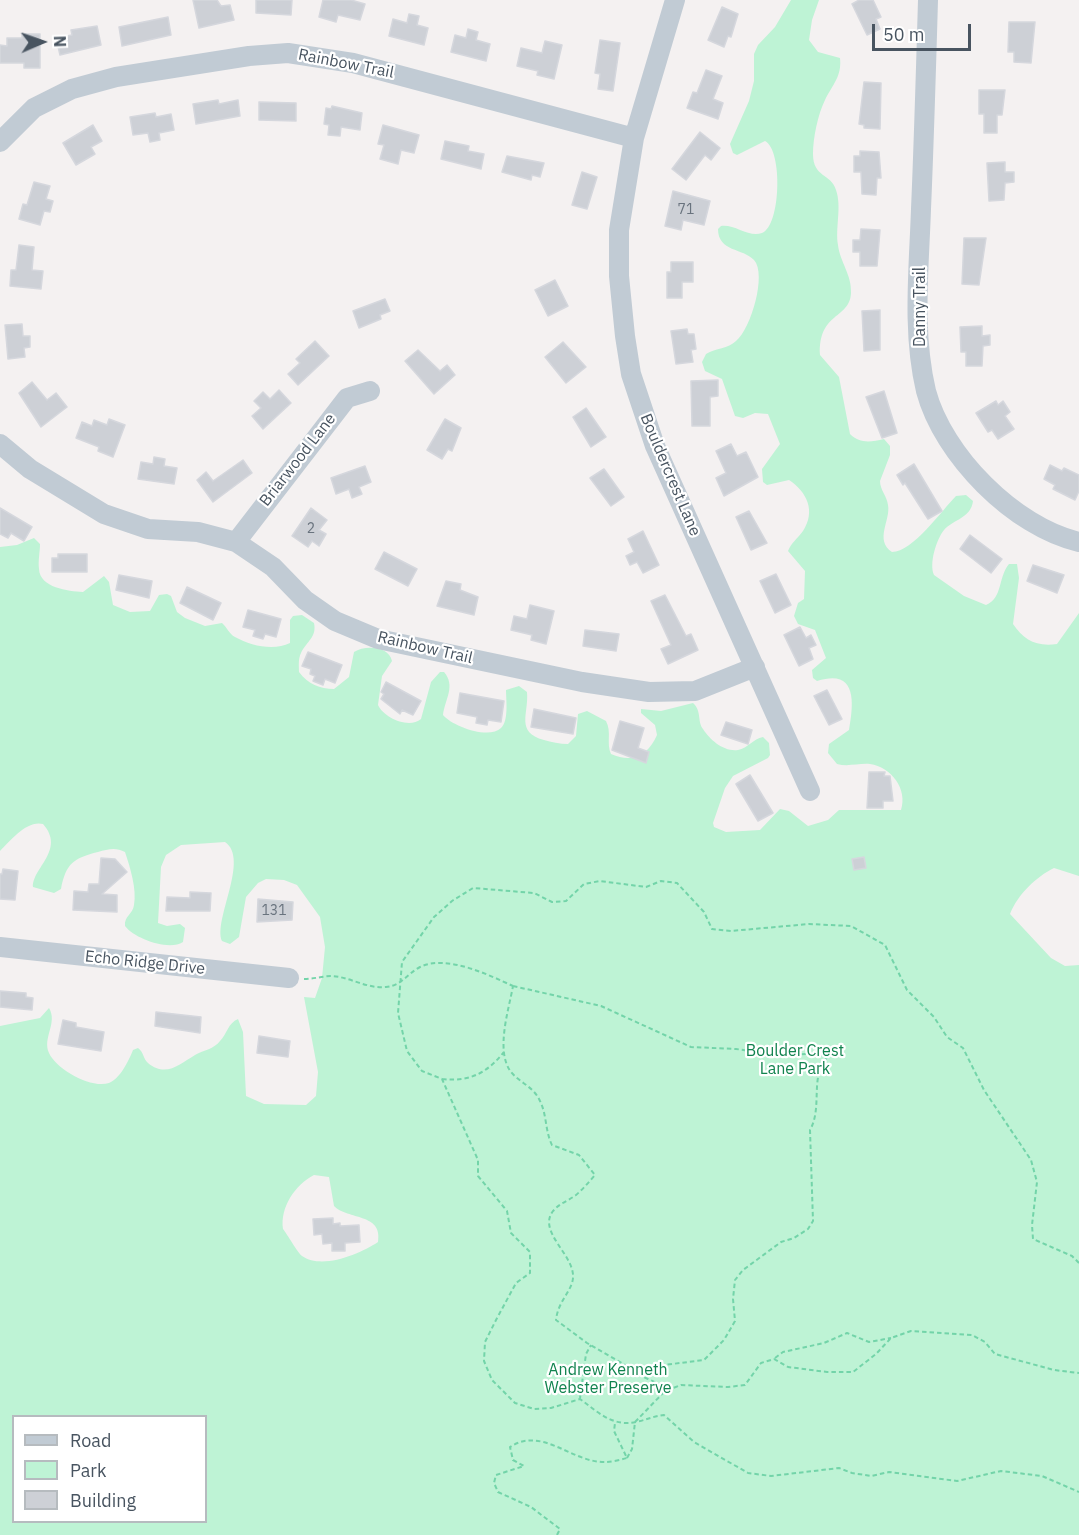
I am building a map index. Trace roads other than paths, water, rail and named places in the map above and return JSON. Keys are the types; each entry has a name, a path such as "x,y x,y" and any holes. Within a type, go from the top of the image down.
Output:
{"street":[{"name":"Bouldercrest Lane","path":"675,0 634,138 619,230 622,306 632,374 655,446 810,791"},
{"name":"Danny Trail","path":"928,0 918,281 919,348 927,393 947,440 978,478 1020,515 1068,539 1079,542"},
{"name":"Rainbow Trail","path":"0,142 34,108 72,89 127,75 249,56 288,53 353,63 634,138"},
{"name":"Briarwood Lane","path":"236,542 347,398 370,391"},
{"name":"Rainbow Trail","path":"0,444 30,469 104,514 148,529 198,532 236,542 273,567 305,600 335,621 378,639 582,682 648,692 695,691 755,667"},
{"name":"Echo Ridge Drive","path":"0,947 290,978"}],"park label":[{"name":"Boulder Crest Lane Park","path":"795,1060"},
{"name":"Andrew Kenneth Webster Preserve","path":"608,1379"}]}
